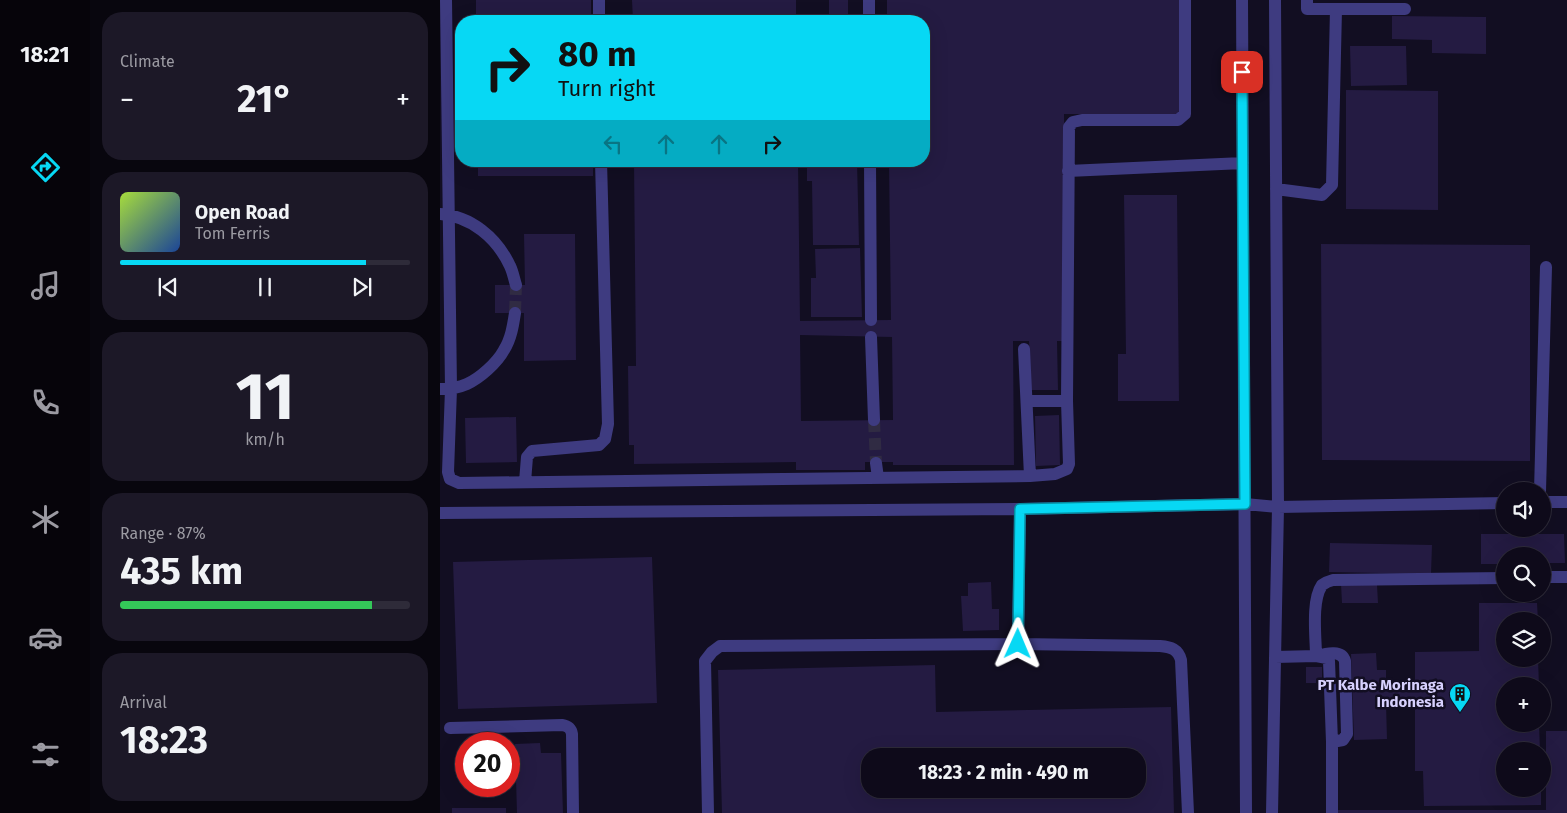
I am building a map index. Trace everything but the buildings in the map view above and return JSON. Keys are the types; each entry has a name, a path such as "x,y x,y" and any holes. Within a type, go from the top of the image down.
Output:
{"street":[{"path":"446,0 445,389 448,472 450,479 459,483 1030,476 1055,474 1066,469 1069,464 1067,401 1069,127 1073,122 1082,120 1178,120 1185,114 1185,0"},
{"path":"599,0 599,15"},
{"path":"869,0 869,15"},
{"path":"1242,0 1246,813"},
{"path":"1272,813 1278,507 1275,0"},
{"path":"1307,0 1307,9 1405,9"},
{"path":"1276,188 1322,195 1332,186 1336,9"},
{"path":"1068,171 1243,163"},
{"path":"525,482 527,458 532,451 599,444 606,439 608,424 601,167"},
{"path":"870,167 871,320"},
{"path":"444,214 465,219 480,228 503,253 511,267 516,285"},
{"path":"1540,482 1546,267"},
{"path":"445,389 467,384 494,363 504,351 508,342 515,313"},
{"path":"871,337 874,420"},
{"path":"1024,348 1030,476"},
{"path":"1026,402 1067,401"},
{"path":"876,462 878,478"},
{"path":"1551,502 1567,502"},
{"path":"440,514 1020,509 1245,504 1278,507 1496,503"},
{"path":"1018,644 1020,509"},
{"path":"1551,577 1567,577"},
{"path":"1316,656 1315,616 1318,596 1323,584 1332,580 1496,578"},
{"path":"708,813 705,661 720,646 1018,644 1160,646 1174,649 1180,654 1188,813"},
{"path":"1274,657 1316,656 1324,654 1341,654 1344,656 1347,734 1343,740 1332,742 1332,813"},
{"path":"450,728 567,726 572,734 573,813"}],"tunnel":[{"path":"515,313 516,285"},
{"path":"874,420 876,463"}],"place":[{"name":"PT Kalbe Morinaga Indonesia","path":"1460,713"}],"route":[{"path":"1018,644 1020,509 1245,504 1242,72"}]}
